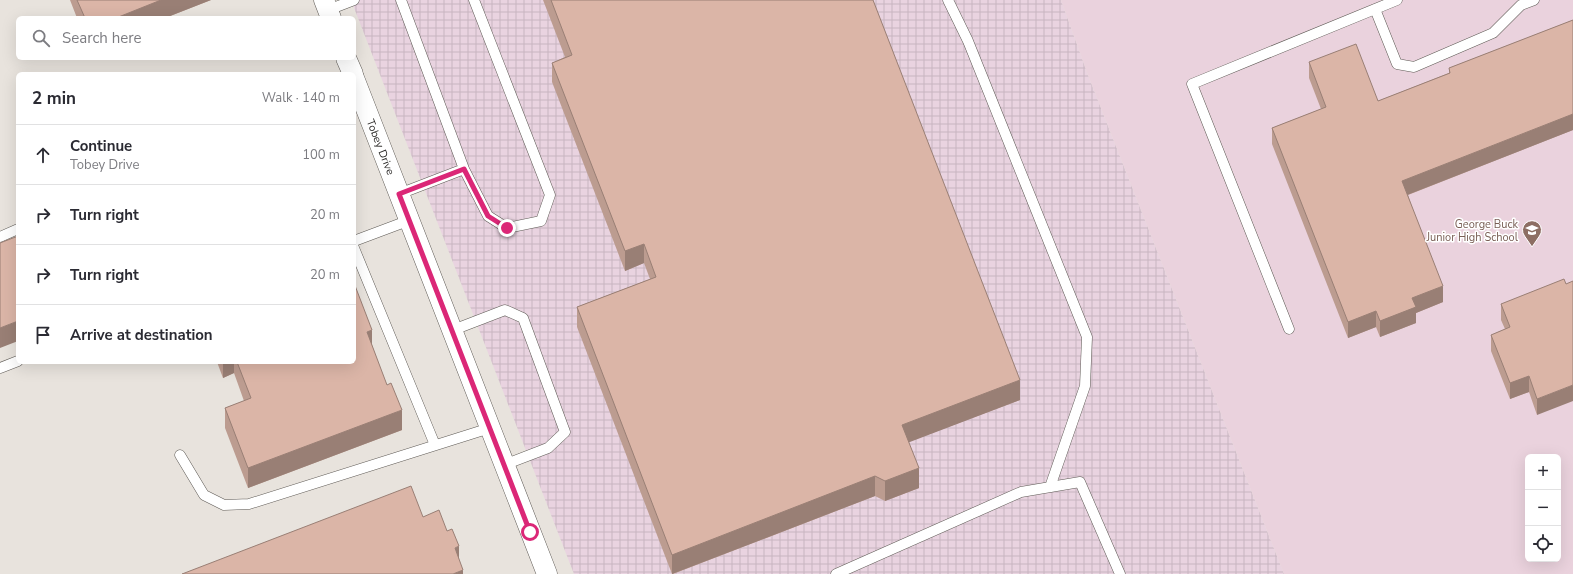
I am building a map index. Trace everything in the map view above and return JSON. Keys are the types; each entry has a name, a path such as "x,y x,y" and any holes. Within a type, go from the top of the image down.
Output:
{"street":[{"name":"Tobey Drive","path":"347,60 351,72"},
{"name":"Tobey Drive","path":"356,86 410,220 547,574"}],"lane":[{"path":"328,9 354,0"},
{"path":"401,0 464,169 488,216 507,228 541,221 550,195 474,0"},
{"path":"948,0 968,41 1086,337 1084,386 1050,487"},
{"path":"1288,329 1192,84 1397,0"},
{"path":"1375,9 1397,64 1414,67 1493,33 1521,5 1534,0"},
{"path":"399,194 464,169"},
{"path":"356,240 410,220"},
{"path":"0,237 16,231"},
{"path":"356,253 435,445"},
{"path":"453,330 505,310 523,318 565,432 548,448 504,464"},
{"path":"0,368 16,362"},
{"path":"180,455 204,495 224,505 249,504 490,428"},
{"path":"836,574 1021,492 1080,482 1120,574"}],"shaded area":[{"path":"351,0 1061,0 1088,75 1284,574 574,574"},
{"path":"1061,0 1573,0 1573,574 1284,574 1088,75"}],"building":[{"path":"77,0 161,0 121,16 84,16"},
{"path":"551,0 873,0 1020,380 902,425 919,468 885,481 875,476 672,555 577,307 656,277 644,244 625,251 552,63 572,55"},
{"name":"George Buck Junior High School","path":"1573,20 1573,114 1402,181 1443,286 1412,298 1416,307 1380,321 1376,311 1348,322 1272,128 1326,107 1309,62 1356,44 1378,101 1450,73 1449,68"},
{"path":"16,237 16,322 0,328 0,243"},
{"path":"1564,279 1566,284 1573,281 1573,385 1537,399 1529,376 1510,383 1491,335 1510,327 1501,304"},
{"path":"356,288 372,330 367,332 387,385 391,383 402,410 248,468 225,408 251,398 238,364 356,364"},
{"path":"411,486 423,517 439,510 447,531 452,529 459,546 455,548 463,570 453,574 182,574"}],"place":[{"name":"George Buck Junior High School","path":"1532,247"}],"route":[{"path":"507,228 488,216 464,169 399,194 453,330 530,532"}]}
